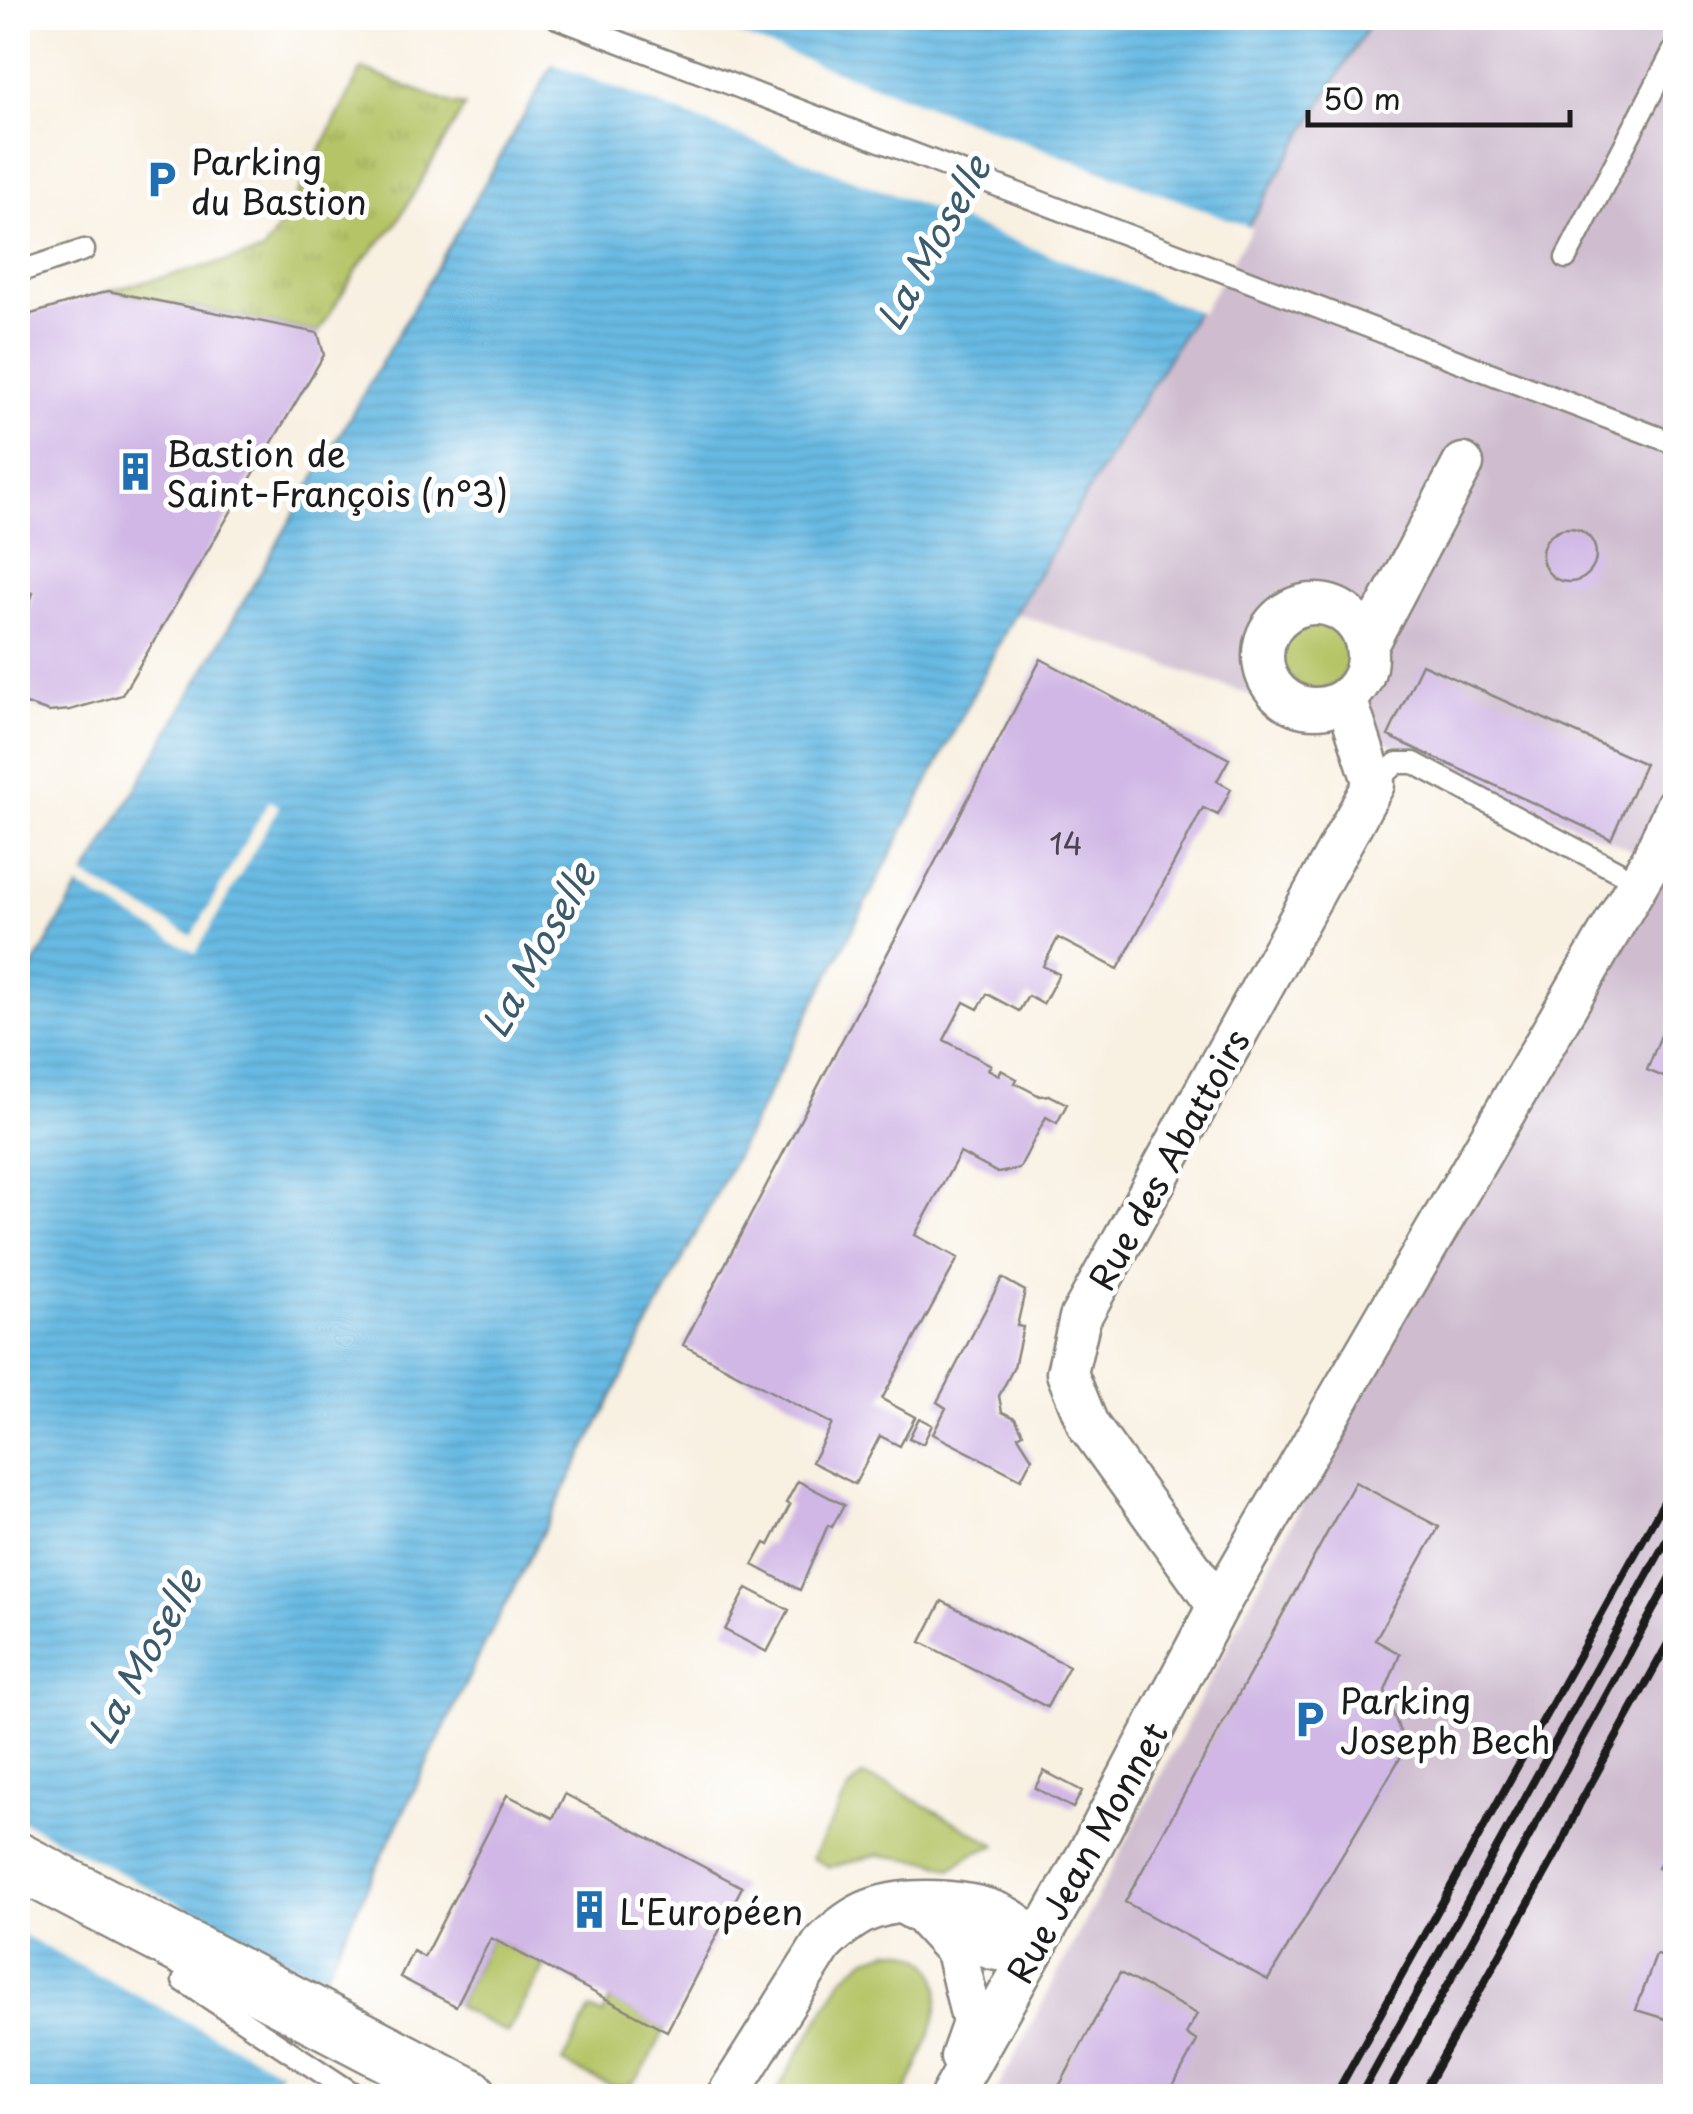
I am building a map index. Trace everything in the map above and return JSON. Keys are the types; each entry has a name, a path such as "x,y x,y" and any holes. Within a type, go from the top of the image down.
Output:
{"main road":[{"path":"18,1861 344,2068 469,2096"},
{"path":"18,1895 344,2068 408,2096"}],"street":[{"path":"1366,647 1463,464"},
{"path":"1318,604 1350,617 1366,647 1364,676 1346,698 1331,706 1314,709 1283,699 1264,672 1265,639 1273,624 1300,606 1318,604"},
{"path":"1346,698 1374,784"},
{"name":"Rue des Abattoirs","path":"1218,1606 1088,1425 1067,1372 1080,1318 1374,784"},
{"name":"Rue Jean Monnet","path":"949,2096 1038,1942 1218,1606 1652,859 1676,806"},
{"path":"904,1904 922,1914 956,1951 969,2005 973,2023 949,2096"},
{"path":"726,2096 822,1945 842,1926 867,1911 904,1904 950,1921 990,1951 1014,1950 1038,1942"}],"lane":[{"path":"557,18 1676,444"},
{"path":"1566,258 1676,46"},
{"path":"18,272 84,250"},
{"path":"1374,784 1397,763 1414,763 1617,872"}],"shaded area":[{"path":"1373,18 1675,18 1675,2096 994,2096 1631,871 1635,852 1384,741 1015,613"}],"green space":[{"path":"362,69 465,106 396,224 361,263 318,333 108,291 263,252 284,220"},
{"path":"1316,622 1329,624 1340,632 1348,643 1348,669 1340,680 1329,688 1316,690 1303,688 1292,680 1284,669 1282,656 1284,643 1292,632 1303,624"},
{"path":"862,1776 887,1784 996,1845 951,1869 934,1862 878,1855 830,1867 812,1858 849,1789"},
{"path":"491,1938 545,1966 507,2033 456,2006"},
{"path":"892,1950 918,1955 933,1968 938,1987 931,2033 904,2096 774,2096 843,1978 867,1958"},
{"path":"610,2000 665,2029 644,2069 627,2086 603,2083 563,2063 590,2010 603,2015"}],"water":[{"name":"La Moselle","path":"580,18 1373,18 1015,613 483,1648 266,2096 18,2096 18,993"}],"pier":[{"path":"574,18 695,18 1252,228 1201,313 548,62"},
{"path":"269,801 279,806 196,953 74,884 80,873 192,936"},
{"path":"18,1819 327,1982 283,2072 18,1933"}],"building":[{"name":"Bastion de Saint-François (n°3)","path":"108,291 318,333 324,355 122,695 49,712 18,701 18,638 33,593 18,588 18,318"},
{"path":"1569,528 1588,536 1596,555 1588,574 1569,582 1550,574 1542,555 1550,536"},
{"path":"1041,659 1229,759 1217,781 1231,789 1218,815 1203,808 1118,969 1058,938 1043,966 1059,974 1043,1004 1028,996 1019,1011 987,994 978,1009 964,1002 944,1040 991,1065 988,1069 999,1075 1001,1070 1017,1079 1015,1083 1040,1096 1049,1095 1067,1104 1057,1123 1046,1117 1019,1169 998,1173 960,1153 915,1235 958,1258 882,1399 915,1417 900,1446 880,1436 855,1484 812,1462 832,1424 683,1345"},
{"path":"1422,664 1645,764 1611,839 1388,736"},
{"path":"1661,1035 1676,1041 1673,1081 1647,1070"},
{"path":"1002,1278 1025,1291 1017,1326 1023,1327 1014,1367 999,1396 1002,1412 1015,1418 1023,1433 1018,1436 1032,1458 1021,1479 933,1434 946,1408 937,1402"},
{"path":"919,1418 932,1425 923,1444 909,1438"},
{"path":"798,1481 844,1505 832,1527 828,1525 800,1590 753,1565 765,1543 769,1545"},
{"name":"Parking Joseph Bech","path":"1355,1482 1439,1527 1375,1640 1400,1654 1385,1691 1406,1748 1268,1980 1125,1902"},
{"path":"747,1588 789,1610 767,1652 725,1630"},
{"path":"942,1601 1069,1666 1047,1707 921,1642"},
{"path":"1044,1771 1082,1791 1073,1808 1035,1788"},
{"name":"L'Européen","path":"565,1794 742,1887 667,2031 491,1938 456,2006 400,1977 413,1951 424,1957 507,1795 553,1818"},
{"path":"1676,1836 1676,1878 1658,1868"},
{"path":"1676,1938 1676,2022 1636,2010 1656,1955 1668,1957"},
{"path":"1120,1973 1197,2014 1186,2034 1197,2041 1168,2096 1055,2094"}],"railway":[{"path":"1335,2096 1676,1480"},
{"path":"1360,2096 1676,1523"},
{"path":"1387,2096 1676,1568"},
{"path":"1421,2096 1676,1629"}],"place":[{"name":"Parking du Bastion","path":"161,180"},
{"name":"Bastion de Saint-François (n°3)","path":"136,472"},
{"name":"Parking Joseph Bech","path":"1310,1719"},
{"name":"L'Européen","path":"589,1910"}]}
